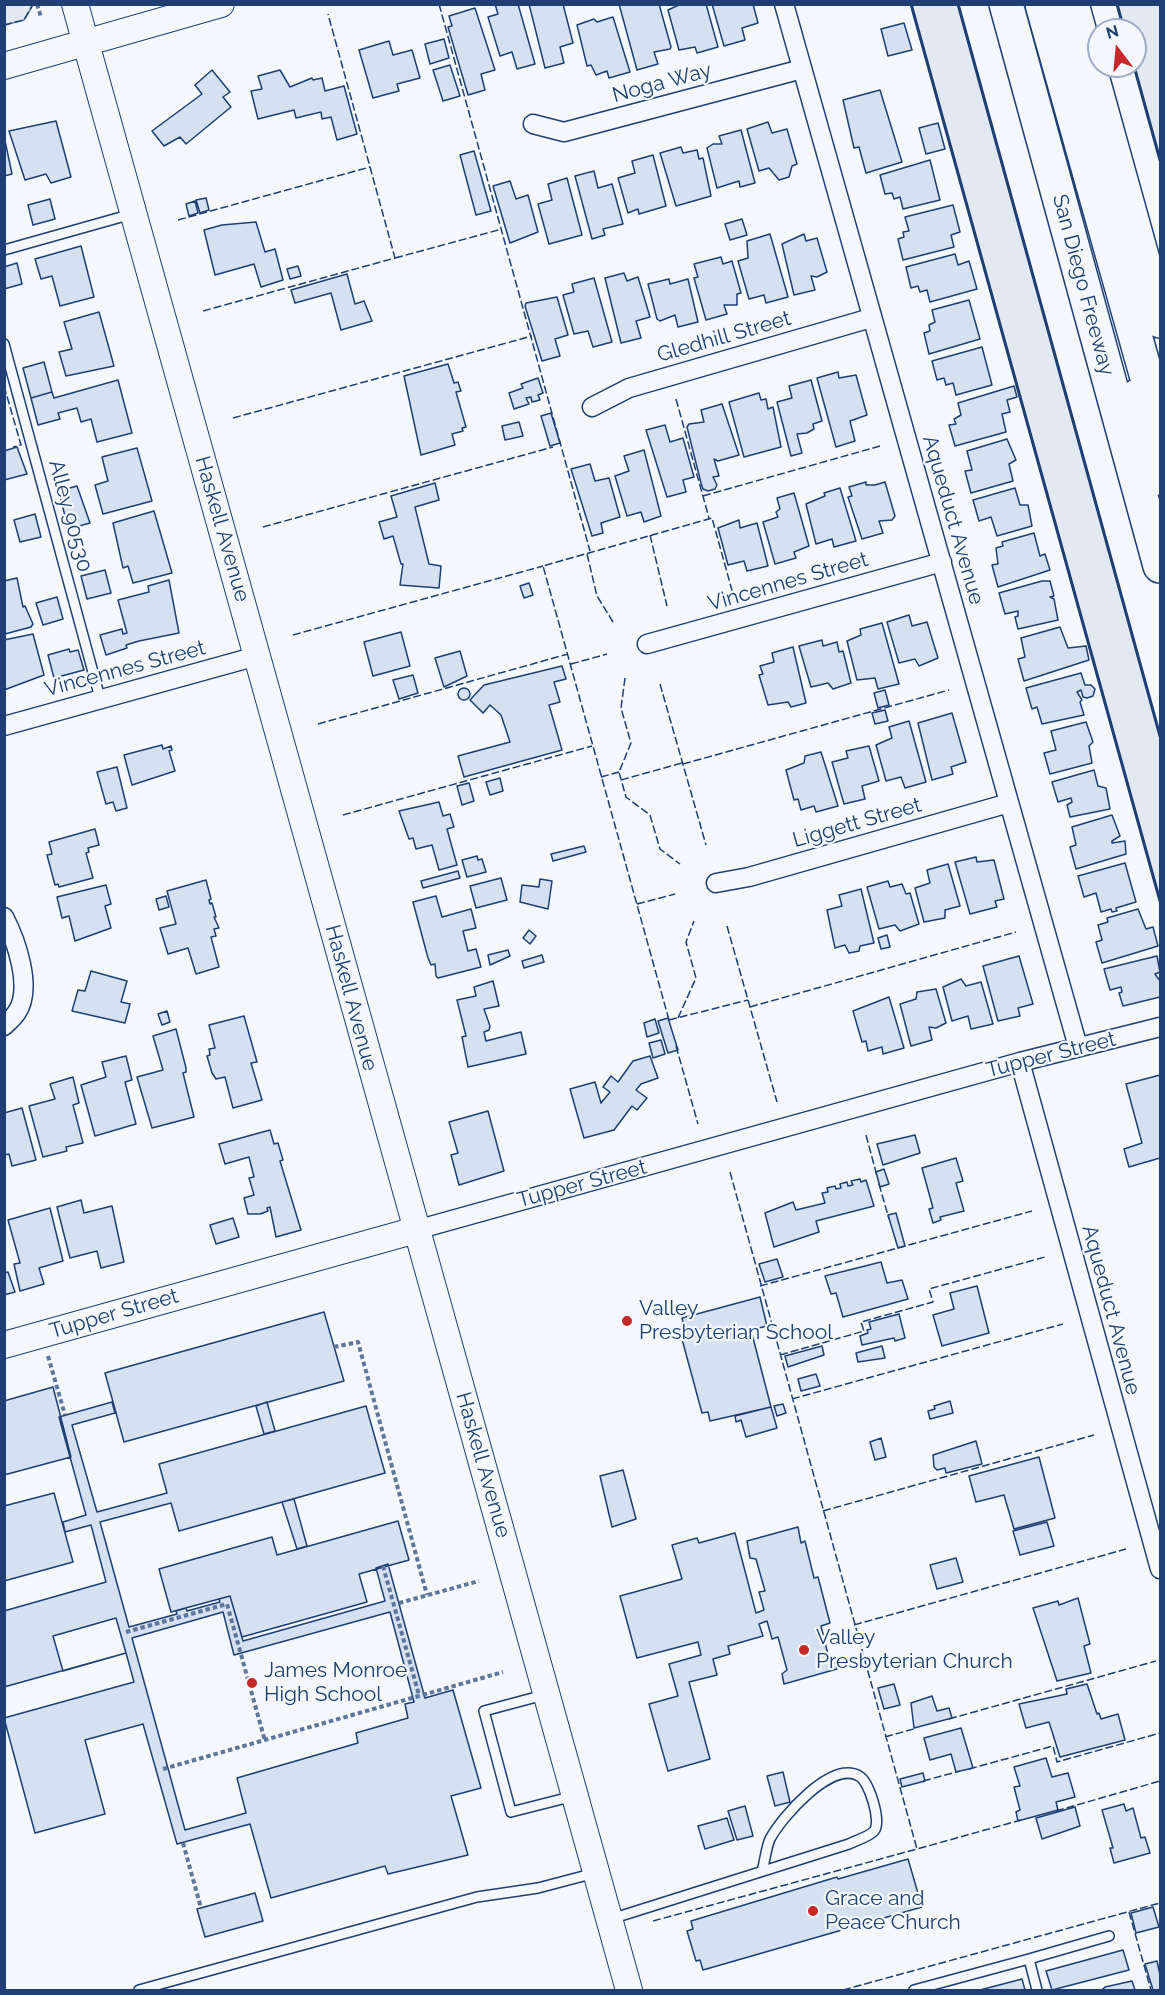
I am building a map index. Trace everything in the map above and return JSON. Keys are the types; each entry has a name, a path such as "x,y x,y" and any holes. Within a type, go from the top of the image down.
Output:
{"highway":[{"name":"San Diego Freeway","path":"1006,4 1161,566"},
{"path":"1028,4 1161,478"},
{"path":"1042,4 1161,427"},
{"path":"1072,4 1161,321"}],"main road":[{"name":"Haskell Avenue","path":"75,4 629,1990"},
{"path":"4,66 221,4"},
{"name":"Tupper Street","path":"4,1345 416,1230"}],"street":[{"name":"Aqueduct Avenue","path":"784,4 1078,1047"},
{"name":"Noga Way","path":"533,124 564,132 802,69"},
{"name":"Gledhill Street","path":"592,407 629,388 871,318"},
{"name":"Vincennes Street","path":"647,644 942,562"},
{"name":"Vincennes Street","path":"4,726 257,656"},
{"name":"Liggett Street","path":"716,883 749,877 1009,803"},
{"path":"4,918 13,934 21,960 23,994 18,1011 4,1026"},
{"name":"Tupper Street","path":"416,1230 1020,1062 1161,1027"},
{"name":"Aqueduct Avenue","path":"1020,1062 1161,1569"}],"lane":[{"path":"4,250 134,213"},
{"name":"Alley 90530","path":"4,344 100,698"},
{"path":"546,1694 484,1711 511,1812 574,1796"},
{"path":"609,1919 849,1844 873,1832 876,1825 875,1812 867,1784 859,1776 850,1773 826,1780 802,1797 783,1819 769,1841 762,1871"},
{"path":"139,1990 477,1897 538,1888 595,1873"},
{"path":"914,1990 1109,1936"},
{"path":"1029,1959 1037,1990"}],"path":[{"path":"37,4 41,17"},
{"path":"334,1347 358,1342 427,1595"},
{"path":"48,1356 65,1415"},
{"path":"383,1566 419,1695"},
{"path":"399,1603 479,1581"},
{"path":"126,1632 226,1604 265,1741"},
{"path":"163,1769 503,1672"},
{"path":"183,1843 201,1908"}],"shaded area":[{"path":"5,4 33,5 24,20 5,25"},
{"path":"911,5 958,5 1160,736 1160,901"},
{"path":"1117,5 1160,5 1160,160 1137,78 1147,78 1147,18 1121,18"}],"building":[{"path":"495,4 518,4 535,64 517,69 512,52 500,56 488,17 498,14"},
{"path":"529,4 563,4 573,43 560,47 564,63 545,68"},
{"path":"619,4 659,4 671,47 654,52 658,64 637,70"},
{"path":"681,4 706,4 718,47 697,53 695,47 679,50 668,10"},
{"path":"712,4 753,4 758,23 742,28 745,40 724,46"},
{"path":"475,8 495,70 481,74 485,90 468,95 448,27 452,26 449,16"},
{"path":"613,17 630,72 609,78 607,71 596,75 591,65 587,66 577,25 594,19 597,22"},
{"path":"904,23 912,50 888,56 881,29"},
{"path":"444,39 449,58 430,64 425,44"},
{"path":"389,41 393,55 412,50 420,78 397,84 399,91 373,98 359,50"},
{"path":"450,65 460,96 443,101 433,70"},
{"path":"212,70 230,92 223,97 231,107 186,144 180,137 164,146 152,131 202,94 195,85"},
{"path":"280,70 290,87 312,78 313,80 322,78 325,91 344,86 357,134 337,140 331,117 322,119 321,112 296,118 294,110 258,119 251,91 262,89 258,76"},
{"path":"880,90 902,162 866,173 859,147 854,148 843,100"},
{"path":"56,121 71,177 51,183 46,174 25,180 9,131"},
{"path":"768,122 772,133 787,129 797,164 792,166 789,177 779,180 769,168 759,171 747,129"},
{"path":"938,123 945,149 926,154 919,128"},
{"path":"741,130 755,183 740,187 739,181 717,188 707,148 713,144 722,144 719,136"},
{"path":"4,136 12,174 4,176"},
{"path":"681,147 683,153 697,150 699,159 703,158 711,196 676,206 660,153"},
{"path":"474,151 491,211 476,215 460,155"},
{"path":"653,155 666,206 639,214 638,209 628,213 618,178 635,173 632,161"},
{"path":"930,160 940,200 903,209 900,197 894,199 892,193 885,194 880,175"},
{"path":"594,171 598,188 612,184 623,224 603,229 605,235 592,239 575,176"},
{"path":"567,178 582,235 549,244 538,204 552,200 548,184"},
{"path":"510,181 516,199 528,195 538,232 510,243 493,186"},
{"path":"206,198 209,210 200,213 196,200"},
{"path":"50,199 55,219 33,225 28,205"},
{"path":"195,201 198,213 189,216 186,204"},
{"path":"953,205 960,232 951,235 954,247 903,260 898,239 904,237 903,232 909,231 905,217"},
{"path":"742,219 747,235 730,240 725,224"},
{"path":"256,222 265,252 275,249 283,280 261,287 254,264 215,275 204,230 222,225"},
{"path":"770,234 788,297 766,303 764,295 749,299 738,261 748,258 747,241"},
{"path":"804,234 806,241 817,238 827,272 817,277 811,276 815,290 794,295 782,244"},
{"path":"81,246 94,297 60,306 52,276 41,279 35,259"},
{"path":"955,254 958,265 969,261 977,289 930,302 927,290 920,292 918,286 911,288 906,267"},
{"path":"721,257 723,264 732,261 741,293 737,294 737,305 724,305 727,314 706,320 694,278 698,277 694,264"},
{"path":"17,263 22,284 4,289 4,267"},
{"path":"298,266 301,276 290,279 287,269"},
{"path":"624,273 627,281 638,277 650,317 636,321 641,338 621,343 605,278"},
{"path":"347,274 355,304 364,301 372,321 341,330 331,293 295,303 291,290"},
{"path":"594,278 612,342 593,347 588,331 574,334 563,295 574,292 572,284"},
{"path":"669,279 670,284 688,279 698,322 678,327 675,315 660,321 657,319 648,284"},
{"path":"557,297 568,335 555,339 560,356 542,361 525,306 526,303"},
{"path":"969,300 980,339 929,354 924,333 930,331 929,325 935,322 932,310"},
{"path":"99,312 114,366 66,376 59,352 72,349 64,322"},
{"path":"982,347 992,385 956,395 953,383 946,385 944,378 937,380 932,361"},
{"path":"44,362 52,392 31,398 23,368"},
{"path":"448,364 454,383 458,382 461,391 456,392 466,427 462,428 463,431 452,434 455,445 421,455 404,376"},
{"path":"838,372 839,378 856,375 867,415 850,421 855,441 836,447 817,378"},
{"path":"538,378 543,393 538,395 540,400 532,402 531,397 526,398 529,404 514,409 509,393 523,388 521,384"},
{"path":"118,380 132,433 97,442 91,419 81,422 77,408 58,413 60,419 38,425 31,398 52,392 54,398"},
{"path":"811,380 822,421 813,424 814,429 807,433 797,434 802,453 791,456 777,402 792,398 789,386"},
{"path":"1014,386 1017,397 1007,400 1010,412 1002,414 1006,432 955,446 949,425 956,424 954,419 961,415 958,403"},
{"path":"759,393 761,400 766,399 768,409 773,407 781,447 744,457 729,402"},
{"path":"722,404 739,455 718,461 714,459 719,476 713,477 717,485 715,489 708,491 703,489 701,483 687,427 689,424 704,422 701,410"},
{"path":"551,413 560,443 550,446 541,416"},
{"path":"519,422 523,436 505,440 502,426"},
{"path":"665,425 670,442 683,438 694,477 683,480 686,492 667,497 646,430"},
{"path":"1007,439 1016,460 1009,464 1013,481 971,493 965,471 972,470 967,451"},
{"path":"17,447 27,474 4,480 4,451"},
{"path":"137,448 152,501 103,514 95,485 108,481 102,457"},
{"path":"644,450 661,516 644,522 641,512 627,516 615,476 629,471 624,456"},
{"path":"590,464 595,481 609,478 620,517 601,523 603,533 592,536 571,469"},
{"path":"866,482 866,485 875,485 885,482 895,516 892,520 879,521 883,533 862,539 848,497 852,496 849,487"},
{"path":"435,483 439,500 415,507 429,564 441,566 439,588 400,585 403,564 401,564 393,536 384,539 379,522 397,517 391,496"},
{"path":"77,486 90,523 68,529 59,491"},
{"path":"840,488 856,541 834,547 832,539 816,544 806,504 825,496 824,493"},
{"path":"1015,488 1020,505 1028,505 1032,526 997,536 991,517 979,521 973,500"},
{"path":"794,493 809,546 794,552 796,558 775,564 763,522 778,517 776,512 780,509 777,498"},
{"path":"154,511 172,573 133,583 128,566 123,568 113,523"},
{"path":"35,514 41,537 20,542 14,520"},
{"path":"739,520 740,528 757,523 768,566 747,571 744,561 728,565 718,528"},
{"path":"1034,533 1040,556 1045,554 1050,570 998,587 992,565 998,564 996,548 1003,546 1002,542"},
{"path":"105,570 111,593 87,599 81,576"},
{"path":"17,578 23,607 25,606 33,624 31,627 5,634 4,581"},
{"path":"169,580 179,633 139,641 106,655 100,635 122,629 123,634 127,633 118,600 149,592 148,586"},
{"path":"1042,581 1050,581 1054,596 1050,597 1054,599 1058,620 1018,629 1015,617 1018,616 1018,611 1005,614 999,593"},
{"path":"529,583 533,595 524,598 520,586"},
{"path":"57,597 63,619 43,625 36,603"},
{"path":"909,615 912,626 927,622 938,658 919,666 915,659 899,663 887,622"},
{"path":"882,623 899,684 878,689 875,678 857,680 847,641 861,635 860,629"},
{"path":"1060,627 1068,648 1086,646 1089,660 1024,681 1018,659 1025,657 1021,638"},
{"path":"401,632 410,666 373,676 364,642"},
{"path":"33,634 44,675 4,690 4,640"},
{"path":"822,640 823,646 837,642 839,652 843,651 851,683 833,689 828,683 811,687 799,646"},
{"path":"793,647 806,703 791,707 788,702 768,705 759,675 763,674 760,666 774,662 772,653"},
{"path":"69,649 70,652 78,650 84,670 54,678 48,655"},
{"path":"460,651 467,676 444,687 435,658"},
{"path":"562,666 566,679 554,682 560,702 549,705 562,750 464,777 458,756 510,742 501,715 490,705 483,713 470,700 484,685"},
{"path":"1081,673 1085,685 1091,685 1095,689 1093,696 1087,698 1083,697 1081,690 1077,692 1082,700 1080,702 1084,715 1042,724 1037,707 1032,709 1026,688"},
{"path":"413,675 418,693 399,699 393,680"},
{"path":"464,688 470,694 464,700 458,694"},
{"path":"885,690 889,705 878,708 874,693"},
{"path":"885,710 888,721 875,724 872,713"},
{"path":"952,713 966,762 951,767 953,774 932,780 918,723"},
{"path":"909,721 926,782 905,788 901,777 886,781 876,745 892,738 889,727"},
{"path":"1086,722 1093,742 1089,746 1092,763 1050,774 1044,753 1056,750 1051,731"},
{"path":"162,745 163,749 171,746 172,750 169,751 175,771 132,785 124,755"},
{"path":"869,746 879,781 862,786 865,799 844,804 832,762 848,758 846,751"},
{"path":"821,752 838,806 816,812 814,806 801,810 798,799 794,800 786,770 804,763 805,756"},
{"path":"117,767 127,808 116,811 113,802 106,804 97,772"},
{"path":"1094,770 1098,786 1106,788 1110,809 1070,817 1067,805 1072,802 1071,798 1058,802 1052,782"},
{"path":"500,778 503,791 490,795 486,782"},
{"path":"469,783 474,801 462,805 457,786"},
{"path":"439,802 443,816 450,814 454,827 447,829 457,865 439,870 432,845 416,849 413,838 409,839 399,811"},
{"path":"1112,815 1120,836 1112,843 1125,841 1126,854 1076,869 1070,847 1076,845 1072,827"},
{"path":"95,829 99,845 88,848 89,852 86,853 93,878 59,887 58,884 55,885 47,855 52,854 49,842"},
{"path":"584,846 586,852 553,861 551,854"},
{"path":"477,856 478,860 482,859 486,872 467,877 462,860"},
{"path":"976,857 977,862 994,860 1004,899 995,901 997,907 970,914 955,862"},
{"path":"1125,863 1136,902 1116,908 1117,911 1112,912 1111,909 1101,912 1096,893 1084,897 1078,876"},
{"path":"948,864 960,906 945,910 945,918 924,922 915,888 930,883 927,870"},
{"path":"458,871 460,878 423,888 421,881"},
{"path":"501,878 507,900 476,908 470,886"},
{"path":"540,879 552,881 548,909 520,902 522,885 539,887"},
{"path":"206,880 211,899 210,904 212,903 216,917 214,917 219,928 214,929 216,936 211,937 219,967 196,974 188,948 168,954 160,928 176,924 167,891"},
{"path":"888,881 890,887 902,884 906,894 910,893 919,924 900,931 895,925 879,929 867,887"},
{"path":"106,885 111,904 105,906 111,928 75,941 69,916 62,918 57,897"},
{"path":"861,889 874,943 860,946 859,951 849,953 845,945 835,948 827,910 842,906 839,895"},
{"path":"166,896 169,907 159,910 156,899"},
{"path":"436,896 442,917 471,909 476,928 463,931 468,951 476,949 481,967 438,978 436,976 435,964 431,965 428,958 413,902"},
{"path":"1138,909 1146,929 1153,927 1158,946 1102,963 1096,942 1102,940 1098,925 1108,922 1107,918"},
{"path":"529,930 536,936 530,944 523,938"},
{"path":"887,935 890,947 881,949 878,938"},
{"path":"508,950 510,956 490,965 488,955"},
{"path":"542,955 544,962 524,968 522,961"},
{"path":"1019,956 1033,1004 1018,1008 1020,1016 998,1021 983,966"},
{"path":"1157,956 1160,972 1155,974 1160,981 1160,997 1123,1006 1119,993 1122,992 1121,987 1110,990 1104,969"},
{"path":"91,971 127,981 121,1002 130,1004 125,1023 72,1011 78,990 85,991"},
{"path":"961,979 966,986 981,982 993,1024 971,1029 968,1016 952,1021 943,987"},
{"path":"493,981 499,1006 484,1009 490,1026 489,1030 484,1032 486,1041 521,1032 526,1054 468,1067 462,1037 466,1036 457,1000 476,996 474,987"},
{"path":"936,989 946,1023 936,1028 929,1027 932,1040 911,1046 900,1004 916,999 917,992"},
{"path":"889,997 904,1048 883,1054 882,1047 868,1051 866,1041 862,1042 853,1011"},
{"path":"167,1011 170,1022 162,1025 158,1014"},
{"path":"244,1016 257,1062 251,1063 262,1100 233,1108 225,1077 216,1079 207,1056 210,1055 209,1049 215,1048 209,1025"},
{"path":"668,1018 678,1050 668,1053 658,1021"},
{"path":"655,1019 659,1033 647,1037 644,1023"},
{"path":"176,1029 186,1068 186,1072 183,1073 194,1117 152,1128 137,1077 163,1070 153,1036"},
{"path":"661,1040 665,1054 653,1058 649,1043"},
{"path":"126,1056 132,1080 125,1082 136,1124 95,1136 81,1085 106,1077 102,1062"},
{"path":"650,1056 658,1078 641,1084 636,1090 647,1098 637,1110 632,1106 614,1130 584,1138 570,1089 595,1082 601,1103 610,1092 603,1087 611,1076 618,1082 633,1061"},
{"path":"1160,1075 1160,1158 1129,1167 1124,1149 1142,1143 1126,1084"},
{"path":"73,1077 79,1103 73,1105 83,1143 66,1147 67,1151 43,1157 29,1106 55,1099 50,1084"},
{"path":"22,1108 36,1160 12,1166 9,1154 4,1155 4,1113"},
{"path":"488,1111 504,1171 459,1185 451,1155 458,1153 449,1122"},
{"path":"270,1130 274,1144 278,1143 283,1160 280,1161 301,1230 276,1237 270,1207 267,1208 268,1211 260,1214 248,1214 244,1198 254,1195 249,1178 254,1177 249,1157 225,1164 219,1144"},
{"path":"915,1135 920,1153 883,1165 877,1144"},
{"path":"956,1158 963,1181 956,1183 964,1211 940,1217 941,1220 933,1223 929,1209 933,1208 922,1168"},
{"path":"884,1169 889,1184 880,1187 876,1172"},
{"path":"860,1179 861,1182 866,1180 874,1206 816,1221 819,1232 774,1247 765,1213 793,1202 796,1210 825,1203 822,1193 828,1192 827,1188 835,1186 836,1189 841,1188 840,1184 847,1182 848,1186 853,1185 851,1181"},
{"path":"81,1200 84,1213 112,1206 124,1262 101,1268 97,1251 70,1258 57,1207"},
{"path":"50,1208 63,1261 39,1268 44,1284 20,1291 14,1264 20,1263 8,1220"},
{"path":"896,1213 905,1246 898,1248 888,1215"},
{"path":"233,1218 239,1237 216,1244 210,1225"},
{"path":"777,1259 783,1277 765,1282 759,1264"},
{"path":"881,1262 887,1283 902,1280 908,1299 843,1317 836,1293 831,1294 825,1276"},
{"path":"8,1272 15,1292 4,1295 4,1273"},
{"path":"977,1286 989,1333 942,1346 933,1315 954,1309 950,1293"},
{"path":"760,1297 767,1326 751,1330 771,1407 710,1421 708,1412 702,1413 679,1328 684,1326 682,1318"},
{"path":"324,1312 344,1381 124,1442 105,1373"},
{"path":"899,1314 905,1338 862,1345 860,1336 871,1329 869,1322"},
{"path":"822,1346 824,1355 788,1367 785,1356"},
{"path":"882,1346 885,1358 858,1362 856,1353"},
{"path":"816,1374 820,1386 801,1391 798,1379"},
{"path":"53,1387 71,1457 4,1475 4,1401"},
{"path":"950,1401 953,1413 930,1419 928,1411 935,1409 934,1406"},
{"path":"112,1402 115,1413 72,1425 97,1512 167,1493 159,1464 366,1406 385,1473 179,1531 171,1503 100,1522 129,1627 177,1614 176,1611 186,1608 187,1611 220,1602 219,1599 230,1596 243,1641 385,1601 376,1568 388,1564 425,1698 453,1690 481,1788 451,1796 468,1855 388,1874 385,1866 271,1898 250,1824 177,1844 143,1724 85,1740 105,1814 35,1833 4,1718 134,1682 126,1653 4,1687 4,1611 106,1582 91,1525 65,1532 63,1522 86,1515 59,1417","holes":["223,1612 234,1655 390,1612 414,1702 405,1704 408,1718 356,1733 358,1743 237,1778 246,1813 185,1830 132,1638"]},
{"path":"267,1402 275,1431 264,1434 256,1406"},
{"path":"783,1404 786,1413 777,1416 774,1406"},
{"path":"771,1407 777,1428 746,1437 741,1420 736,1422 735,1416"},
{"path":"881,1438 886,1457 875,1460 870,1442"},
{"path":"976,1441 982,1464 946,1473 945,1468 937,1470 934,1467 933,1455"},
{"path":"1039,1457 1055,1518 1014,1529 1004,1495 976,1502 969,1476"},
{"path":"623,1470 636,1519 612,1527 600,1476"},
{"path":"54,1493 73,1562 4,1581 4,1506"},
{"path":"294,1499 307,1546 297,1549 282,1502"},
{"path":"398,1521 409,1560 359,1574 367,1602 242,1637 230,1596 171,1612 159,1569 272,1537 277,1555"},
{"path":"1047,1522 1054,1546 1020,1555 1013,1531"},
{"name":"Valley Presbyterian Church","path":"798,1527 801,1543 805,1541 814,1578 818,1577 830,1623 821,1626 830,1663 836,1663 837,1669 784,1684 782,1674 787,1670 778,1637 772,1639 767,1621 759,1624 763,1636 728,1646 730,1654 713,1659 717,1675 689,1682 710,1759 668,1771 649,1704 678,1696 669,1664 701,1655 698,1642 637,1658 620,1596 682,1579 672,1545 697,1538 699,1543 735,1533 756,1613 764,1610 759,1592 765,1591 756,1559 750,1558 747,1541"},
{"path":"956,1558 963,1582 937,1589 930,1565"},
{"path":"1078,1598 1090,1644 1084,1646 1091,1673 1057,1681 1033,1608 1058,1601 1059,1605"},
{"path":"116,1618 126,1653 63,1671 53,1636"},
{"path":"894,1684 900,1705 884,1709 878,1688"},
{"path":"1087,1684 1097,1714 1099,1713 1101,1719 1118,1714 1125,1740 1060,1757 1049,1722 1026,1728 1019,1704 1067,1694 1066,1689"},
{"path":"932,1696 937,1711 949,1708 952,1718 914,1728 911,1703"},
{"path":"961,1728 973,1768 956,1772 951,1754 930,1760 924,1738"},
{"path":"1046,1758 1052,1777 1068,1773 1075,1797 1056,1802 1058,1810 1018,1821 1016,1812 1020,1810 1014,1787 1020,1786 1014,1767"},
{"path":"783,1772 790,1802 775,1806 767,1776"},
{"path":"923,1773 925,1781 902,1787 900,1779"},
{"path":"1124,1804 1126,1811 1133,1808 1141,1838 1145,1837 1150,1853 1114,1863 1110,1848 1113,1848 1102,1810"},
{"path":"745,1806 753,1836 737,1840 728,1811"},
{"path":"1075,1807 1080,1826 1042,1839 1036,1818"},
{"path":"727,1818 734,1840 705,1849 698,1826"},
{"name":"Grace and Peace Church","path":"908,1859 922,1907 703,1970 700,1960 696,1961 687,1931 693,1929 691,1921 837,1877 838,1879"},
{"path":"255,1893 263,1921 205,1937 197,1909"},
{"path":"1153,1907 1159,1927 1136,1933 1131,1913"},
{"path":"1123,1950 1129,1970 1052,1990 1046,1971"},
{"path":"1157,1961 1160,1990 1153,1990 1145,1964"},
{"path":"1022,1979 1025,1990 980,1990"},
{"path":"1132,1981 1135,1990 1102,1990 1105,1987"}],"fence":[{"path":"4,25 24,20 33,4"},
{"path":"439,4 590,551"},
{"path":"203,311 395,258 328,14"},
{"path":"178,220 370,167"},
{"path":"395,258 502,229"},
{"path":"233,418 532,336"},
{"path":"4,386 21,445 13,447"},
{"path":"676,399 709,518"},
{"path":"703,496 880,446"},
{"path":"263,527 553,447"},
{"path":"669,1020 543,566 712,518 733,594"},
{"path":"650,535 667,606"},
{"path":"587,554 597,596 613,622"},
{"path":"293,635 543,566"},
{"path":"318,724 568,654"},
{"path":"571,664 607,654"},
{"path":"625,678 621,708 631,743 619,772 626,797 650,815 660,849 680,864"},
{"path":"660,684 706,845"},
{"path":"683,764 949,690"},
{"path":"343,815 592,746"},
{"path":"621,780 682,763"},
{"path":"601,777 619,772"},
{"path":"637,904 675,894"},
{"path":"678,1018 696,978 686,942 694,921"},
{"path":"727,926 777,1102"},
{"path":"750,1007 1016,932"},
{"path":"669,1020 748,1000"},
{"path":"676,1046 698,1124"},
{"path":"866,1135 877,1176"},
{"path":"730,1172 917,1849 1021,1820"},
{"path":"879,1184 889,1219"},
{"path":"760,1286 1032,1211"},
{"path":"780,1355 864,1331 861,1322 933,1302 929,1289 1045,1257"},
{"path":"792,1399 1063,1324"},
{"path":"823,1511 1094,1435"},
{"path":"854,1625 1126,1549"},
{"path":"949,1719 1156,1661"},
{"path":"885,1737 917,1728"},
{"path":"969,1769 1053,1746 1057,1762 1160,1733"},
{"path":"923,1781 960,1771"},
{"path":"1056,1811 1160,1781"},
{"path":"653,1921 917,1849"},
{"path":"843,1990 1160,1903"},
{"path":"1129,1912 1151,1990"}],"wall":[{"path":"911,4 1160,901"},
{"path":"958,4 1160,736"},
{"path":"1117,4 1121,18"},
{"path":"1137,78 1160,160"}],"place":[{"name":"Valley Presbyterian School","path":"627,1321"},
{"name":"Valley Presbyterian Church","path":"804,1650"},
{"name":"James Monroe High School","path":"252,1683"},
{"name":"Grace and Peace Church","path":"813,1911"}]}
